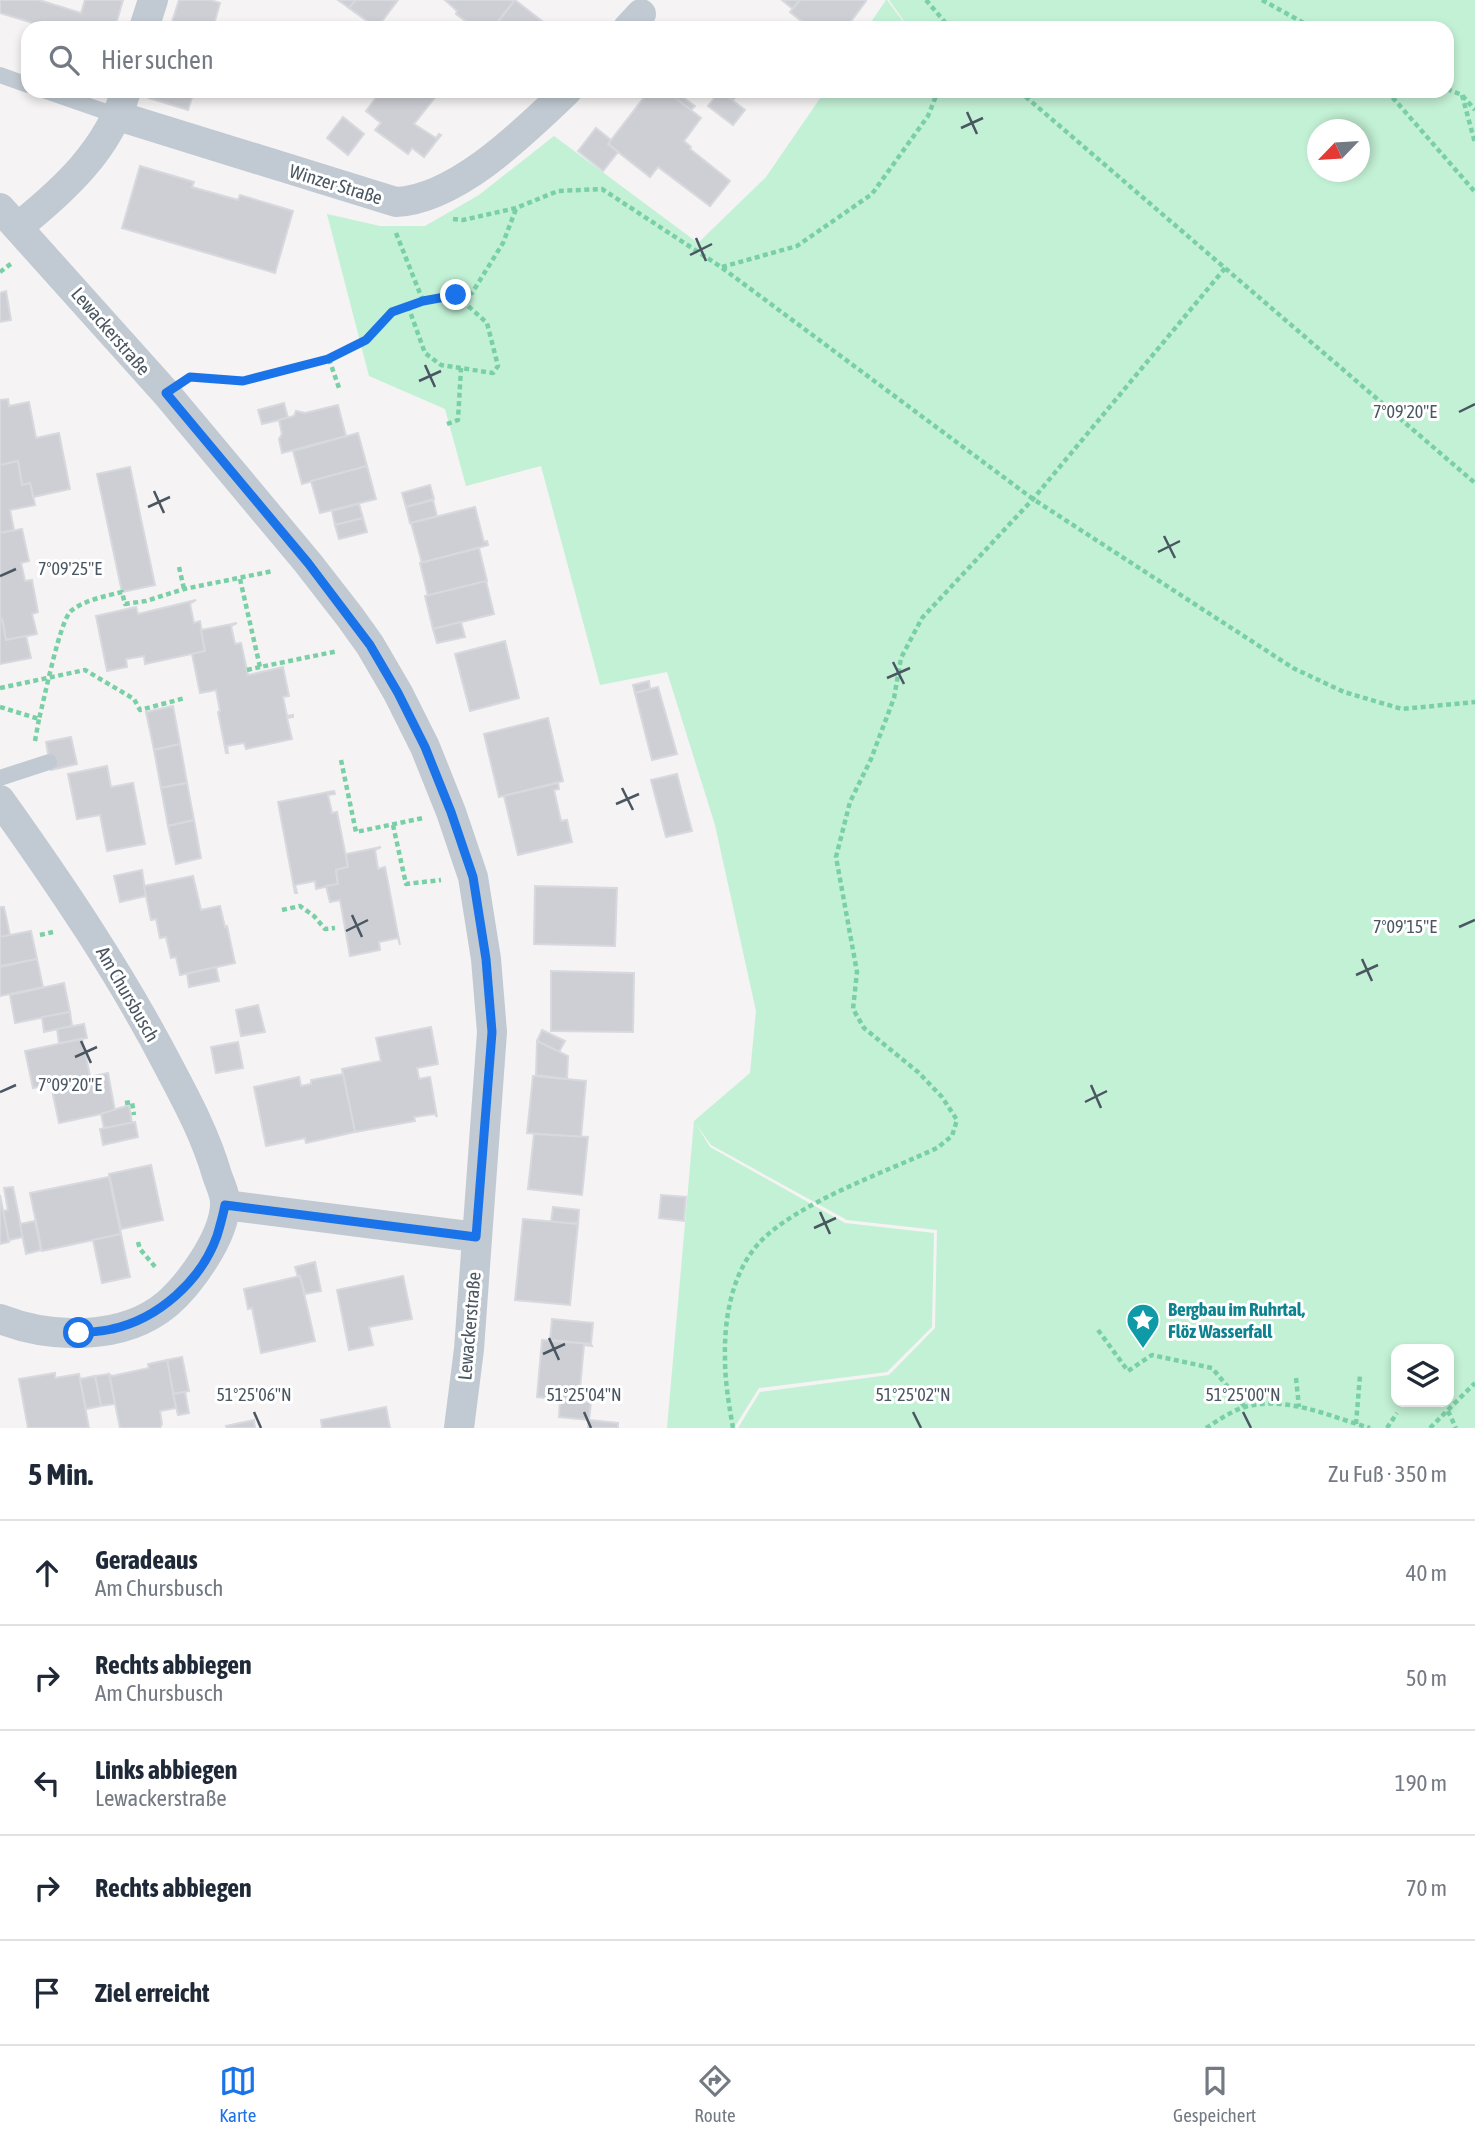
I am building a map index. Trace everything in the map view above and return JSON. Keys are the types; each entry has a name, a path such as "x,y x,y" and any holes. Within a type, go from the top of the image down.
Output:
{"street":[{"path":"146,21 152,0"},
{"name":"Winzer Straße","path":"122,103 397,200 428,197 459,180 502,149 559,98"},
{"path":"9,217 66,186 102,145 122,103"},
{"name":"Lewackerstraße","path":"9,217 166,393 308,563 370,645 425,747 451,812 473,877 486,959 492,1032 469,1349 459,1428"},
{"name":"Am Chursbusch","path":"0,800 71,899 157,1043 210,1150 225,1205"},
{"path":"0,1320 28,1328 79,1333 108,1330 152,1315 175,1297 200,1267 216,1238 225,1205 476,1237"}],"lane":[{"path":"0,75 21,82"},
{"path":"90,98 122,103"},
{"path":"0,778 49,762"}],"path":[{"path":"926,0 944,21"},
{"path":"1262,0 1300,21"},
{"path":"1454,92 1462,95 1475,110"},
{"path":"1462,95 1475,143"},
{"path":"721,267 797,246 872,194 928,116 935,98"},
{"path":"1027,98 1475,482"},
{"path":"1393,98 1475,192"},
{"path":"397,200 419,215 463,220 516,208 558,191 602,189 721,267 1033,499 1293,668 1345,692 1402,709 1475,702"},
{"path":"397,200 423,301"},
{"path":"166,393 190,377 243,381 328,359 366,340 392,312 423,301 472,293 503,243 516,208"},
{"path":"733,1428 726,1374 725,1334 737,1278 758,1244 797,1214 937,1149 952,1136 957,1120 942,1097 918,1072 864,1028 853,1009 857,972 836,857 850,802 894,698 901,658 922,618 1033,499 1226,267"},
{"path":"408,306 425,353 441,365 493,373 498,366 488,323 456,295"},
{"path":"328,359 339,388"},
{"path":"447,424 458,420 461,368"},
{"path":"0,707 39,719 62,629 69,612 85,604 122,592 125,604 146,601 184,589 308,563"},
{"path":"178,567 184,589"},
{"path":"240,579 260,667"},
{"path":"247,670 312,656"},
{"path":"0,688 85,670 134,699 140,710 184,698"},
{"path":"341,760 356,832 451,812"},
{"path":"393,824 406,884 473,877"},
{"path":"282,910 300,906 326,929 335,928"},
{"path":"125,1103 132,1102 134,1115"},
{"path":"1098,1330 1128,1371 1152,1354 1212,1368 1245,1407"},
{"path":"1356,1424 1360,1375"},
{"path":"1296,1378 1299,1407"},
{"path":"1430,1428 1475,1383"},
{"path":"1206,1428 1245,1407 1269,1404 1299,1407 1370,1428"},
{"path":"1448,1411 1457,1428"},
{"path":"1387,1428 1397,1413"}],"green space":[{"path":"887,0 903,21 872,21"},
{"path":"889,0 1475,0 1475,1428 738,1428 760,1392 889,1375 935,1328 937,1230 847,1220 711,1145 696,1124 710,1147 845,1223 934,1233 932,1327 887,1372 759,1388 734,1428 667,1428 694,1121 750,1073 756,1011 715,825 667,672 600,685 541,466 466,486 445,409 369,376 327,214 380,226 425,226 479,195 554,136 698,243 766,177 820,98 1454,98 1454,21 904,21"}],"building":[{"path":"0,0 39,0 81,13 85,0 123,0 117,21 26,21 0,13"},
{"path":"179,0 210,0 220,3 215,21 172,21"},
{"path":"338,0 356,0 349,8"},
{"path":"356,0 398,0 382,21 367,21 349,8"},
{"path":"445,0 515,0 498,21 466,21 456,14 457,11"},
{"path":"515,0 542,21 498,21"},
{"path":"782,0 800,0 793,9"},
{"path":"800,0 866,1 851,21 801,21 790,12"},
{"path":"149,98 192,98 188,110"},
{"path":"376,98 435,98 414,124 436,138 441,135 424,157 412,148 408,154 375,130 381,123 366,111"},
{"path":"644,98 676,98 701,118 684,141 730,181 710,206 658,167 650,177 608,144"},
{"path":"676,98 684,98 695,106 691,110"},
{"path":"714,98 729,98 745,110 733,125 708,106"},
{"path":"343,117 364,134 348,155 327,138"},
{"path":"596,128 611,140 608,144 618,152 603,171 578,151"},
{"path":"140,166 194,182 192,187 238,200 240,195 293,211 275,273 122,228"},
{"path":"6,291 11,320 0,322 0,293"},
{"path":"8,399 9,406 29,402 36,438 59,433 70,489 33,497 30,483 22,485 18,461 0,465 0,400"},
{"path":"284,403 288,418 262,424 258,410"},
{"path":"338,405 346,436 282,453 279,420 294,416 296,411 305,413"},
{"path":"358,433 367,466 302,484 293,451"},
{"path":"18,461 22,485 30,483 35,505 10,510 14,530 0,533 0,465"},
{"path":"367,466 376,499 320,513 311,481"},
{"path":"130,467 155,585 122,592 97,474"},
{"path":"430,485 434,499 406,507 402,493"},
{"path":"433,500 437,516 410,523 406,507"},
{"path":"359,504 363,518 335,525 332,511"},
{"path":"475,507 484,542 487,541 488,545 422,563 411,523"},
{"path":"363,518 367,532 339,539 335,525"},
{"path":"22,529 29,561 21,563 25,581 32,580 38,612 32,614 37,634 6,640 2,619 0,620 0,533"},
{"path":"479,548 487,581 428,596 420,563"},
{"path":"486,581 494,614 433,629 425,596"},
{"path":"196,600 190,604 194,623 200,621 205,651 145,664 144,656 126,659 127,667 107,671 96,616 136,607 138,614"},
{"path":"2,619 6,640 26,636 31,658 0,664"},
{"path":"461,622 465,637 437,643 433,629"},
{"path":"237,623 231,626 235,644 241,643 248,675 283,667 289,696 283,697 287,716 293,715 287,718 292,739 246,749 244,743 227,746 226,753 216,690 200,693 192,654 205,651 201,630"},
{"path":"505,641 519,698 470,711 455,654"},
{"path":"649,681 650,689 635,693 633,685"},
{"path":"658,687 677,754 652,760 635,693"},
{"path":"173,706 180,744 154,750 146,712"},
{"path":"548,718 563,781 499,797 484,734"},
{"path":"71,737 77,764 51,770 46,742"},
{"path":"180,744 187,783 161,788 154,750"},
{"path":"107,766 111,787 133,783 145,844 107,851 100,815 77,819 68,774"},
{"path":"677,774 692,831 666,837 651,780"},
{"path":"187,783 194,820 168,826 161,788"},
{"path":"558,783 559,789 554,790 561,821 567,820 572,842 518,855 504,796"},
{"path":"334,791 335,794 328,795 332,813 337,812 348,867 336,870 338,884 316,889 315,881 295,885 295,893 278,802"},
{"path":"194,820 201,858 176,864 168,826"},
{"path":"381,847 375,850 378,869 385,867 400,945 398,938 379,942 380,950 350,956 340,900 330,902 326,886 338,884 336,870 348,867 346,854"},
{"path":"142,870 146,896 120,902 114,876"},
{"path":"193,876 201,910 220,906 235,963 180,975 176,957 171,958 166,937 160,938 156,919 151,920 144,886"},
{"path":"535,886 617,888 615,946 534,944"},
{"path":"0,907 4,907 10,935 0,937"},
{"path":"31,931 37,959 0,966 0,937"},
{"path":"37,959 43,987 0,996 0,967"},
{"path":"216,967 219,981 189,987 187,974"},
{"path":"551,971 634,973 633,1032 551,1031"},
{"path":"64,983 70,1012 15,1023 10,995"},
{"path":"258,1005 265,1032 241,1036 236,1010"},
{"path":"70,1012 72,1026 44,1032 42,1017"},
{"path":"84,1024 87,1038 59,1043 57,1029"},
{"path":"431,1027 438,1064 417,1068 419,1079 430,1077 437,1117 435,1114 414,1117 415,1121 355,1132 342,1069 381,1061 376,1038"},
{"path":"542,1030 565,1041 559,1052 537,1041"},
{"path":"82,1039 90,1076 33,1088 25,1051"},
{"path":"537,1041 568,1056 567,1079 536,1075"},
{"path":"238,1042 243,1068 216,1073 211,1047"},
{"path":"108,1073 115,1111 59,1123 51,1085"},
{"path":"343,1074 355,1132 306,1143 305,1138 266,1146 254,1087 299,1077 301,1086 311,1084 311,1080"},
{"path":"533,1076 586,1081 581,1137 527,1133"},
{"path":"129,1105 132,1123 104,1128 101,1114"},
{"path":"135,1122 138,1137 103,1145 100,1129"},
{"path":"534,1134 588,1137 582,1195 528,1189"},
{"path":"151,1165 163,1220 121,1229 109,1174"},
{"path":"109,1177 121,1234 42,1251 30,1193"},
{"path":"13,1187 23,1237 9,1240 3,1211 8,1210 4,1188"},
{"path":"0,1195 9,1242 0,1244"},
{"path":"661,1195 686,1197 684,1221 659,1218"},
{"path":"553,1207 579,1210 578,1224 551,1222"},
{"path":"523,1219 578,1224 570,1305 515,1300"},
{"path":"35,1221 41,1250 26,1254 20,1224"},
{"path":"121,1234 130,1277 102,1283 93,1240"},
{"path":"315,1262 321,1291 305,1294 295,1267"},
{"path":"300,1276 315,1341 261,1353 252,1308 248,1309 244,1289"},
{"path":"403,1276 412,1319 369,1327 373,1345 349,1350 337,1290"},
{"path":"552,1319 593,1323 591,1344 550,1340"},
{"path":"542,1340 591,1344 592,1346 584,1345 579,1399 586,1402 537,1397"},
{"path":"182,1357 189,1391 173,1394 167,1360"},
{"path":"167,1360 176,1408 160,1411 160,1428 120,1428 109,1374 112,1376 149,1368 148,1364"},
{"path":"55,1373 55,1378 79,1374 89,1428 28,1428 19,1379"},
{"path":"109,1374 115,1404 101,1406 95,1376"},
{"path":"95,1376 101,1406 86,1409 80,1379"},
{"path":"185,1392 189,1413 178,1415 173,1394"},
{"path":"560,1400 591,1402 589,1420 559,1417"},
{"path":"386,1407 390,1428 322,1428 321,1420"},
{"path":"254,1420 255,1428 226,1426"},
{"path":"589,1420 618,1423 618,1428 588,1428"}],"place":[{"name":"Bergbau im Ruhrtal, Flöz Wasserfall","path":"1143,1350"}],"route":[{"path":"79,1333 108,1330 135,1322 152,1315 175,1297 200,1267 216,1238 225,1205 476,1237 492,1032 486,959 473,877 451,812 425,747 370,645 308,563 166,393 190,377 243,381 328,359 366,340 392,312 423,301 456,295"}]}
